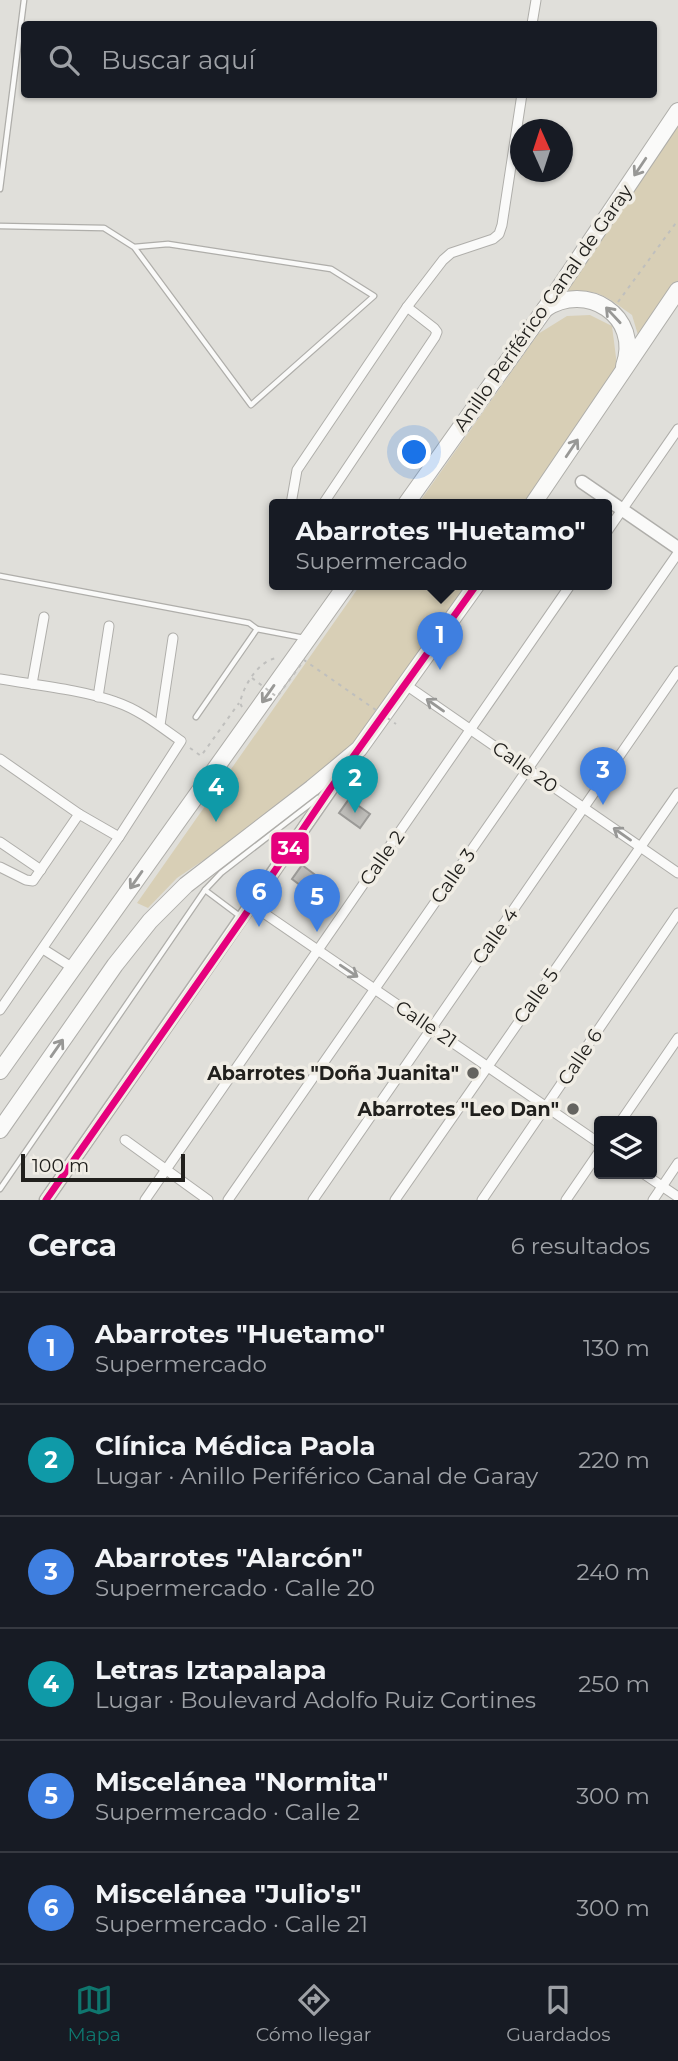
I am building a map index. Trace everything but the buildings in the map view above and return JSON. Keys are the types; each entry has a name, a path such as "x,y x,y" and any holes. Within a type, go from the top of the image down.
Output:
{"highway":[{"name":"Anillo Periférico Canal de Garay","path":"410,499 545,309 678,111"},
{"path":"536,499 678,290"},
{"path":"545,309 561,300 578,298 596,302 611,311 622,326 627,343 626,361 619,378"},
{"path":"0,1071 343,590"},
{"path":"0,1130 115,965 150,920 186,885 359,749 473,590"}],"main road":[{"path":"582,482 606,499"},
{"path":"612,503 678,550"},
{"path":"46,1200 359,749"}],"street":[{"path":"532,21 536,0"},
{"path":"292,499 297,470 407,307 443,260 451,253 493,239 499,233 521,98"},
{"path":"326,499 435,337 437,332 434,328 407,307"},
{"path":"612,524 678,429"},
{"name":"Calle 3","path":"228,1200 678,550"},
{"name":"Calle 2","path":"145,1200 567,590"},
{"path":"32,684 44,617"},
{"path":"98,697 109,626"},
{"path":"160,725 173,638"},
{"name":"Calle 4","path":"313,1200 678,671"},
{"path":"0,680 117,702 160,725 181,741 119,837 0,1010"},
{"name":"Calle 20","path":"406,685 678,873"},
{"path":"0,759 79,814 119,837"},
{"name":"Calle 5","path":"396,1200 678,793"},
{"path":"0,867 33,881 79,814"},
{"path":"0,842 41,870"},
{"name":"Calle 21","path":"252,905 594,1140"},
{"name":"Calle 6","path":"482,1200 678,913"},
{"path":"43,949 73,968"},
{"path":"624,1116 678,1038"},
{"path":"125,1140 208,1200"},
{"path":"566,1200 594,1159"},
{"path":"653,1200 678,1163"},
{"path":"652,1179 678,1197"}],"lane":[{"path":"21,21 24,0"},
{"path":"0,188 21,24"},
{"path":"0,226 104,228 134,247 251,405 373,296 331,270 168,244 134,247"},
{"path":"0,576 249,623 257,629 307,639"},
{"path":"196,717 257,629"},
{"path":"0,1189 205,890 221,873 330,789"},
{"path":"205,890 243,918"}],"path":[{"path":"611,311 678,220"},
{"path":"251,678 277,698 304,660 396,724"},
{"path":"242,692 261,665"},
{"path":"181,741 201,756 240,703"}],"shaded area":[{"path":"678,125 678,289 641,345 632,315 606,297 581,292 560,299"},
{"path":"590,315 612,326 618,373 532,499 422,499 538,334 567,316"},
{"path":"357,590 471,590 359,756 177,878 148,908 137,903"}],"transit line":[{"name":"34","path":"46,1200 330,789 473,590"}],"place":[{"name":"Abarrotes \"Huetamo\"","path":"440,670"},
{"name":"Abarrotes \"Alarcón\"","path":"603,805"},
{"name":"Clínica Médica Paola","path":"355,813"},
{"name":"Letras Iztapalapa","path":"216,822"},
{"name":"Miscelánea \"Julio's\"","path":"259,927"},
{"name":"Miscelánea \"Normita\"","path":"317,932"},
{"name":"Abarrotes \"Doña Juanita\"","path":"473,1073"},
{"name":"Abarrotes \"Leo Dan\"","path":"573,1109"}]}
